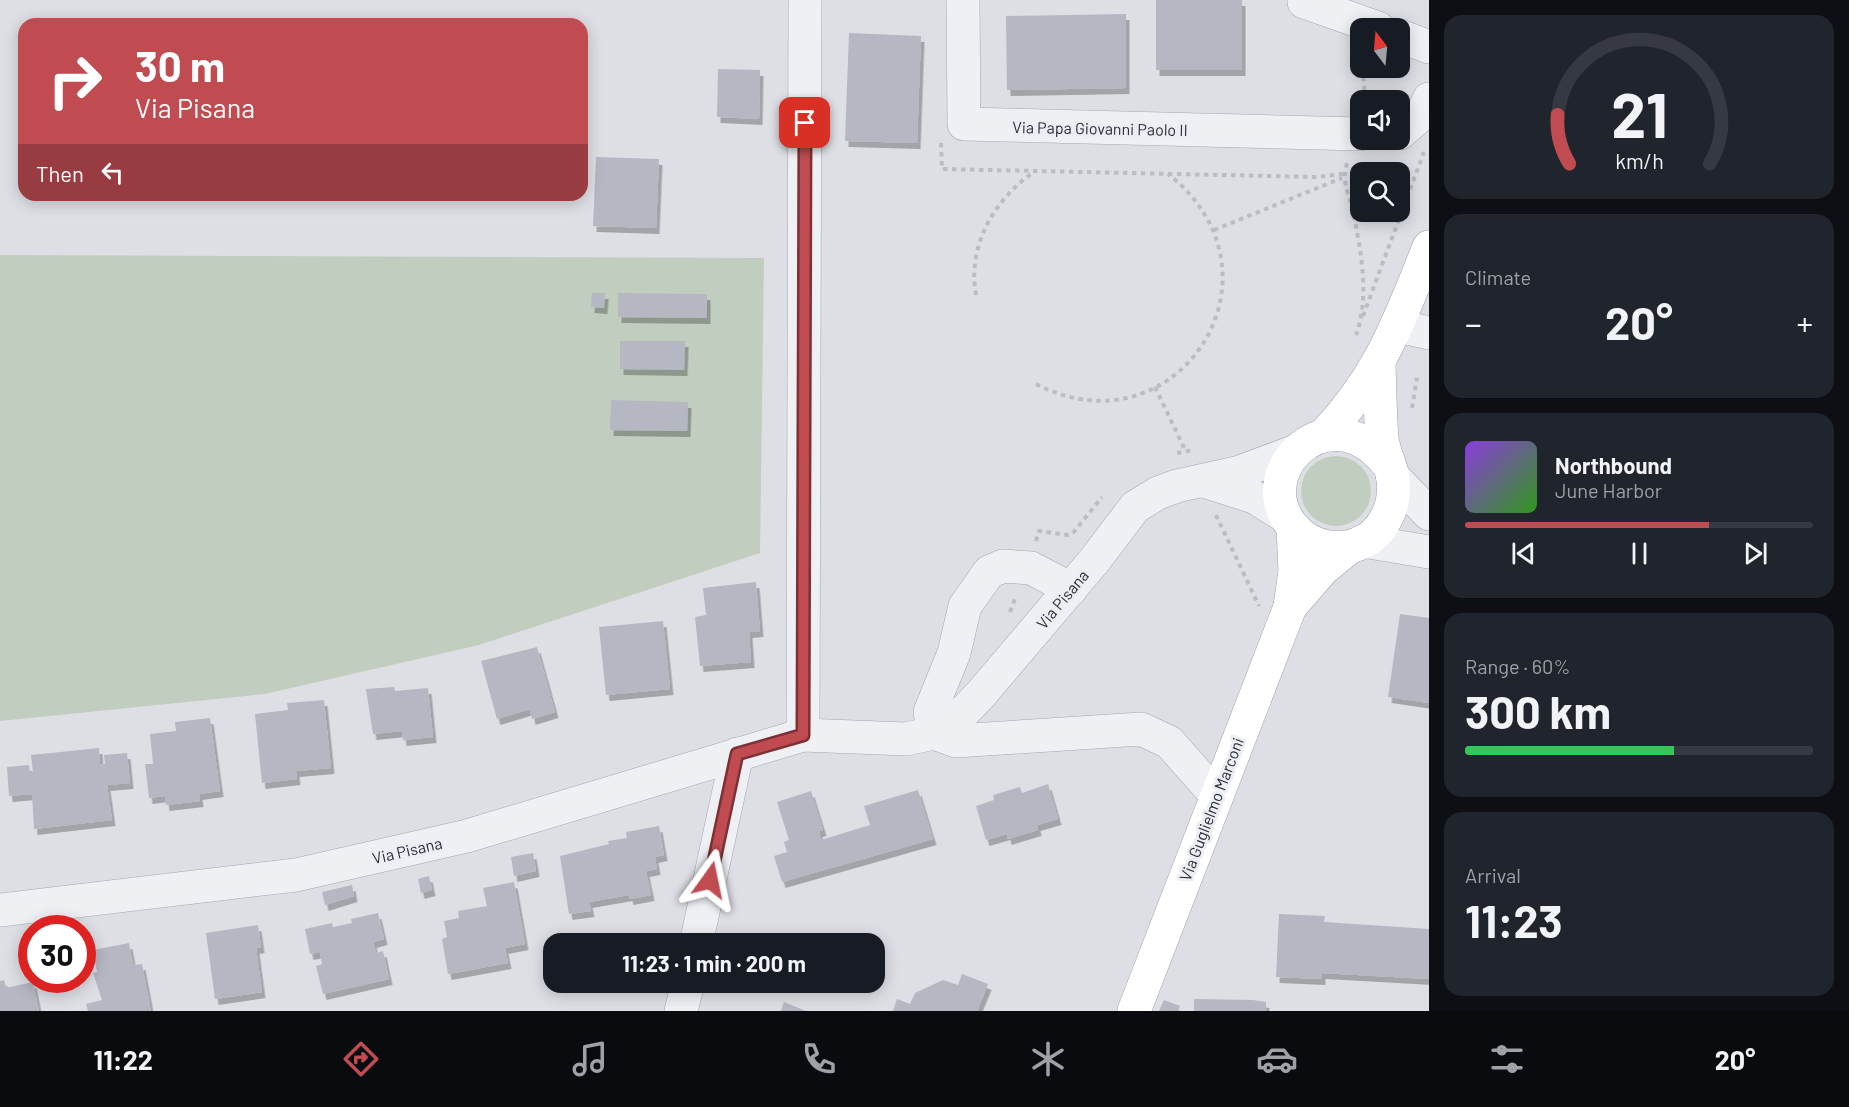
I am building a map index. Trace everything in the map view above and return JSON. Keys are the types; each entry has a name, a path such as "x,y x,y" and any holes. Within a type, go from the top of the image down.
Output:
{"main road":[{"path":"1379,365 1389,468 1394,495 1390,514 1379,530 1357,544 1334,548 1319,545 1305,538 1289,522 1280,499 1281,482 1286,466 1346,412 1379,365 1429,247"},
{"path":"1310,444 1341,434 1359,438 1375,448 1389,468"},
{"name":"Via Guglielmo Marconi","path":"1134,1011 1216,795 1276,610 1295,571 1289,522"},
{"name":"Via Guglielmo Marconi","path":"1276,610 1323,569 1357,544"}],"street":[{"path":"803,735 805,0"},
{"name":"Via Papa Giovanni Paolo II","path":"963,0 964,124 1350,147"},
{"path":"1304,2 1350,18"},
{"path":"1410,40 1429,47"},
{"path":"1412,142 1429,99"},
{"path":"1397,326 1429,333"},
{"name":"Via Pisana","path":"0,910 296,875 466,836 803,735 906,739 934,733 956,720 981,694 1071,589 1135,507 1158,493 1200,474 1240,472 1310,444"},
{"path":"1389,468 1429,514"},
{"path":"1200,474 1254,497 1289,522"},
{"path":"1357,544 1429,552"},
{"path":"934,733 930,712 954,653 966,606 989,572 1003,566 1026,567 1071,589"},
{"name":"Via Pisana","path":"934,733 956,741 1141,729 1169,742 1216,795"},
{"path":"698,933 737,754"},
{"path":"681,1011 685,993"}],"path":[{"path":"1354,342 1362,321 1412,142"},
{"path":"1353,150 1343,176 1351,200 1361,255 1362,321"},
{"path":"976,294 975,263 988,219 1017,183 1035,170 1343,176"},
{"path":"1036,384 1074,399 1096,401 1119,399 1155,387 1181,370 1197,353 1218,313 1223,267 1214,230 1200,204 1168,173"},
{"path":"1214,230 1343,176"},
{"path":"1412,415 1417,378"},
{"path":"1155,387 1185,450 1276,610"},
{"path":"1168,456 1185,450"},
{"path":"1185,450 1200,474"},
{"path":"1006,622 1040,531 1068,535 1073,533 1106,494"}],"green space":[{"path":"0,255 764,258 760,553 479,645 265,694 0,721"},
{"path":"1343,456 1356,462 1365,471 1369,477 1371,491 1369,505 1361,516 1350,524 1329,526 1311,516 1303,505 1301,484 1311,466 1322,458"}],"building":[{"path":"1156,0 1242,0 1242,70 1156,70"},
{"path":"1126,14 1126,88 1007,90 1006,16"},
{"path":"849,33 921,36 917,143 845,141"},
{"path":"718,69 760,70 759,119 717,117"},
{"path":"596,157 659,159 656,228 593,226"},
{"path":"592,293 605,293 604,308 591,307"},
{"path":"618,293 707,294 707,318 618,317"},
{"path":"620,341 685,341 684,370 620,369"},
{"path":"611,400 688,402 687,431 610,430"},
{"path":"756,582 760,631 749,632 751,662 700,666 695,617 706,615 703,588"},
{"path":"1400,614 1429,618 1429,703 1388,697"},
{"path":"663,621 670,689 606,695 599,627"},
{"path":"537,647 555,712 532,719 530,709 497,719 481,661"},
{"path":"394,687 395,691 428,688 433,737 403,740 402,731 373,734 366,689"},
{"path":"324,700 331,768 296,771 297,779 262,783 255,714 288,710 287,703"},
{"path":"210,718 220,791 199,794 200,801 166,805 165,796 149,798 145,764 153,764 150,734 176,731 175,722"},
{"path":"99,748 100,765 105,764 104,755 127,753 130,783 107,785 112,820 34,829 32,794 9,796 7,767 29,765 30,772 33,772 31,755"},
{"path":"1048,784 1058,819 1037,825 1038,830 1008,839 1007,834 986,840 976,806 994,800 993,795 1020,787 1022,793"},
{"path":"918,790 933,839 782,882 774,856 787,852 784,842 789,840 777,802 811,791 823,830 819,831 821,840 870,825 864,806"},
{"path":"659,826 664,855 655,857 657,869 646,871 651,895 630,899 629,895 589,902 591,911 569,914 560,856 609,844 608,841 627,838 626,832"},
{"path":"533,853 536,871 514,876 511,857"},
{"path":"429,876 432,890 421,893 418,879"},
{"path":"514,882 525,944 505,948 508,963 448,974 442,939 447,937 444,921 459,918 458,911 487,906 483,888"},
{"path":"352,885 354,896 325,905 322,892"},
{"path":"378,913 384,939 373,942 376,953 383,951 389,979 323,994 316,966 322,964 320,952 310,954 305,929 332,923 333,927 352,923 351,919"},
{"path":"1279,914 1325,916 1324,922 1429,929 1429,979 1322,973 1322,979 1276,977"},
{"path":"258,925 261,947 256,948 262,992 215,999 206,933"},
{"path":"129,943 133,965 142,964 151,1011 88,1011 86,1004 102,1000 96,982 96,949"},
{"path":"962,974 988,984 977,1011 893,1011 897,999 910,1004 915,993 943,980 958,985"},
{"path":"4,980 6,988 18,985 18,993 35,993 39,1011 0,1011 0,981"},
{"path":"1194,999 1266,1002 1266,1011 1194,1011"},
{"path":"1164,1000 1180,1006 1178,1011 1159,1011"},
{"path":"784,1002 806,1011 781,1011"}],"route":[{"path":"710,880 737,754 803,735 805,123"}]}
